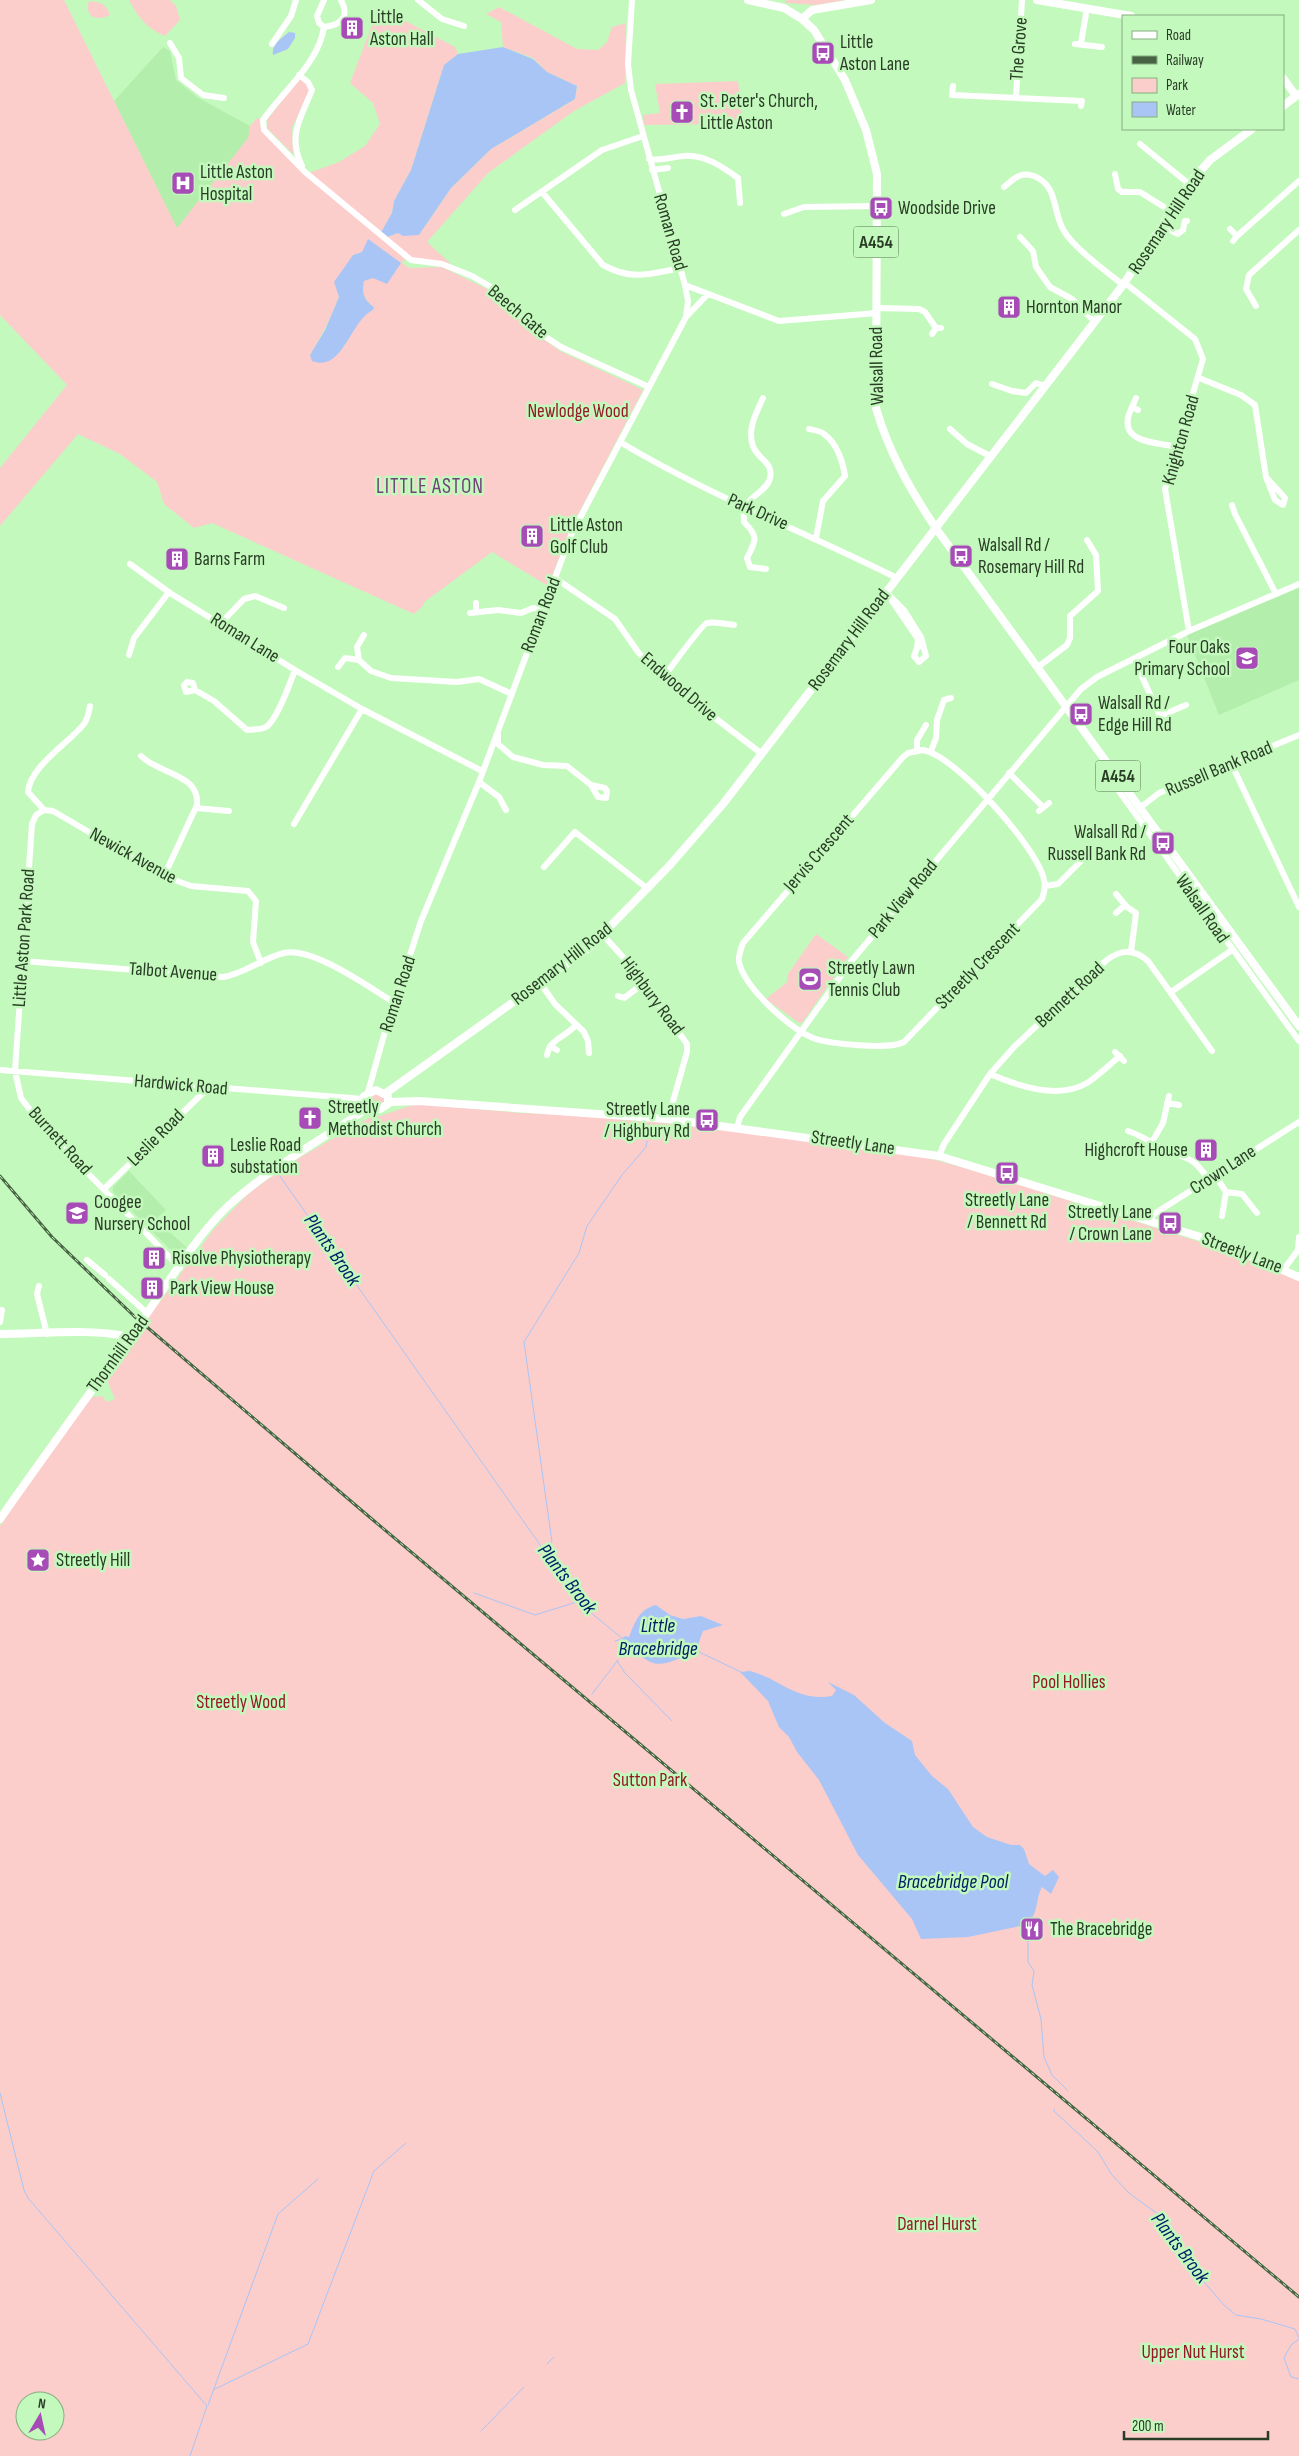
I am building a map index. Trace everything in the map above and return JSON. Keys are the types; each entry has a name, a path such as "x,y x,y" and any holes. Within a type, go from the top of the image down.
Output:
{"main road":[{"name":"Walsall Road","path":"748,0 784,8 802,19 814,30 844,80 866,130 877,174 876,408 898,469 935,528 1141,807 1299,1026"},
{"path":"802,19 812,10 871,0"},
{"path":"1037,0 1126,15"},
{"path":"1284,79 1298,96 1284,105"},
{"name":"Rosemary Hill Road","path":"386,1093 541,984 603,935 648,889 723,804 1095,322 1124,284 1189,184 1210,160 1248,130"},
{"path":"376,1090 386,1093 389,1102 382,1109 366,1108 366,1096 376,1090"},
{"name":"Streetly Lane","path":"389,1102 419,1101 668,1119 939,1156 1220,1243 1299,1276"},
{"name":"Thornhill Road","path":"0,1519 54,1440 210,1227 235,1201 287,1160 366,1108"},
{"path":"0,1334 119,1334 130,1337"}],"street":[{"path":"272,44 291,16 296,0"},
{"path":"324,0 317,16 319,23 324,27 337,25 342,21 344,12 341,0"},
{"path":"418,0 442,19 464,26"},
{"name":"Roman Road","path":"366,1096 422,921 479,782 498,726 512,694 571,535 648,387 680,332 686,317 688,300 685,285 631,90 628,64 632,0"},
{"name":"The Grove","path":"1016,97 1022,0"},
{"path":"1087,8 1078,43 1102,47"},
{"path":"306,172 264,130 263,120 299,75 322,40 324,27"},
{"path":"170,43 179,58 181,78 202,95 224,98"},
{"path":"299,75 308,82 312,90 296,126 296,154 306,172"},
{"name":"The Grove","path":"953,86 952,97 1016,97 1082,101"},
{"path":"515,210 602,150 644,136"},
{"path":"1140,144 1189,184"},
{"path":"649,159 663,161 685,156 720,165 738,178 740,203"},
{"path":"652,170 668,168"},
{"name":"Beech Gate","path":"306,172 411,260 442,264 472,276 491,287 534,329 560,347 648,387"},
{"name":"Knighton Road","path":"1007,186 1014,177 1028,174 1046,184 1053,194 1064,231 1124,284 1195,338 1202,359 1165,489 1189,631"},
{"path":"1115,174 1118,189 1122,192 1140,192 1172,212"},
{"path":"1230,229 1235,239 1299,181"},
{"path":"542,192 603,265 610,269 628,276 639,276 680,268"},
{"path":"784,214 798,208 876,206"},
{"path":"1162,226 1178,234 1183,230 1185,220 1187,221"},
{"path":"1257,306 1246,289 1248,275 1299,230"},
{"path":"1020,237 1033,251 1036,267 1050,287 1072,299 1095,322"},
{"path":"685,285 769,319 779,321 877,311 919,309 925,312 938,328 932,334"},
{"path":"686,317 708,294"},
{"path":"1198,378 1250,399 1254,405 1266,477"},
{"path":"992,384 1012,391 1026,393 1036,383 1045,386"},
{"path":"762,398 754,418 751,438 753,449 766,461 771,470 770,481 745,507 744,522 754,532 755,542 747,558 750,567 766,569"},
{"path":"1136,398 1135,408 1127,416 1127,426 1131,434 1137,439 1178,447"},
{"path":"809,429 824,433 834,446 843,462 845,476 823,501 816,538"},
{"path":"950,429 967,444 990,456"},
{"name":"Park Drive","path":"620,442 745,507 816,538 897,578"},
{"path":"1232,505 1276,594"},
{"path":"1038,667 1066,645 1070,638 1070,616 1098,591 1096,555 1088,540"},
{"name":"Roman Lane","path":"130,564 169,592 295,670 362,709 482,771"},
{"name":"Endwood Drive","path":"555,578 615,619 638,652 663,678 762,754"},
{"name":"Park View Road","path":"737,1128 740,1117 853,959 1009,773 1089,682 1189,631 1299,584"},
{"path":"129,655 134,638 169,592"},
{"path":"886,592 918,639 919,646"},
{"path":"221,623 244,599 255,596 284,608"},
{"path":"476,603 473,612 498,610 521,613 533,608 544,609"},
{"path":"663,678 682,655 701,626 709,623 719,626 734,625"},
{"path":"359,660 357,647 364,635"},
{"path":"338,667 346,658 359,660 371,670 391,678 457,682 479,679 512,694"},
{"path":"1134,659 1160,716 1186,705"},
{"path":"195,690 214,701 247,730 260,729 267,726 274,717 295,670"},
{"path":"931,751 936,738 936,720 946,698"},
{"name":"Newick Avenue","path":"90,706 85,723 50,758 28,786 28,792 44,810 53,811 164,876 192,886 248,891 256,901 253,942 261,963"},
{"path":"294,824 362,709"},
{"path":"926,725 917,740 917,751 931,751 942,757 988,798 1004,817 1037,864 1045,886 1058,884 1082,860"},
{"path":"498,726 498,744 513,757 543,764 567,766 592,784"},
{"name":"Russell Bank Road","path":"1141,807 1159,793 1299,735"},
{"name":"Jervis Crescent","path":"802,1031 767,1004 747,980 739,961 743,943 896,764 908,753 917,751"},
{"path":"141,756 154,766 190,784 197,794 196,808 164,876"},
{"path":"1231,763 1299,907"},
{"path":"1009,773 1041,809 1050,803"},
{"name":"Walsall Road","path":"1117,776 1113,779 1113,783 1299,1041"},
{"path":"479,782 499,797 506,810"},
{"path":"196,808 229,811"},
{"name":"Little Aston Park Road","path":"15,1071 32,824 36,815 44,810"},
{"path":"544,867 575,832 648,889"},
{"name":"Streetly Crescent","path":"802,1031 817,1039 882,1047 904,1042 1039,904 1045,886"},
{"path":"1116,894 1125,905 1139,914 1131,952 1141,955 1148,961 1212,1051"},
{"path":"1116,913 1125,905"},
{"name":"Highbury Road","path":"603,935 644,983 687,1044 687,1052 668,1119"},
{"path":"1171,992 1232,950"},
{"name":"Talbot Avenue","path":"23,961 233,976 285,952 321,958 395,1003"},
{"name":"Bennett Road","path":"939,1156 944,1144 990,1074 1014,1048 1111,956 1121,952 1131,952"},
{"path":"618,996 624,998 644,983"},
{"path":"541,984 555,1004 575,1026 584,1032 590,1048"},
{"path":"547,1055 550,1046 575,1026"},
{"path":"550,1046 557,1050"},
{"path":"990,1074 1051,1092 1069,1090 1086,1084 1120,1056"},
{"name":"Hardwick Road","path":"0,1070 208,1088 366,1096"},
{"name":"Burnett Road","path":"15,1071 21,1098 43,1127 180,1268"},
{"name":"Leslie Road","path":"104,1189 208,1088"},
{"path":"1152,1142 1163,1123 1169,1096"},
{"path":"1167,1103 1179,1105"},
{"name":"Crown Lane","path":"1150,1220 1154,1214 1299,1122"},
{"path":"1131,1134 1192,1159 1208,1179"},
{"path":"1215,1175 1226,1192 1222,1216"},
{"path":"1226,1192 1242,1194 1257,1213"},
{"path":"1284,1269 1298,1250 1299,1236"},
{"path":"87,1260 147,1313"},
{"path":"38,1286 38,1299 47,1334"},
{"path":"0,1322 2,1310"}],"shaded area":[{"name":"Little Aston Hospital","path":"163,47 170,51 176,80 197,97 250,126 249,138 177,229 114,101"},
{"name":"Four Oaks Primary School","path":"1299,588 1299,680 1219,715 1187,635"},
{"path":"129,1171 166,1210 156,1219 189,1250 180,1259 113,1192 113,1187"}],"green space":[{"name":"Little Aston Golf Club","path":"0,0 64,0 177,228 248,138 250,126 258,117 262,130 405,259 402,263 410,268 442,267 491,291 535,333 560,351 643,390 572,526 548,586 492,552 423,603 424,605 414,614 212,523 194,528 164,504 157,482 120,454 78,434 0,526 0,468 67,385 0,315","holes":["362,252 380,280 372,277 364,281 364,296 374,307 363,315 344,346 310,355 335,306 353,255"]},
{"path":"129,0 170,0 176,6 180,20 165,36 153,30 144,22"},
{"path":"785,0 846,0 816,5 785,3"},
{"path":"89,1 102,4 107,8 110,15 101,18 93,17 88,11"},
{"path":"379,7 455,47 458,54 444,65 411,170 394,201 392,213 380,234 309,173 339,162 365,146 380,124 373,103 350,83"},
{"path":"499,7 577,49 598,50 607,42 612,27 626,23 625,83 574,111 488,173 427,242 451,264 412,258 385,238 398,233 419,235 451,188 491,149 575,99 577,86 547,72 533,58 503,47 501,22 486,14"},
{"path":"300,78 307,85 310,92 292,127 293,154 267,128 267,120"},
{"path":"738,81 743,124 644,125 643,115 660,113 655,84"},
{"name":"Streetly Lawn Tennis Club","path":"816,934 848,957 802,1023 799,1023 766,999 787,982 788,974"},
{"path":"375,1094 384,1096 385,1102 380,1106 368,1106 366,1103 367,1098"},
{"name":"Sutton Park","path":"418,1104 520,1113 590,1115 709,1128 712,1132 714,1129 742,1132 916,1155 969,1169 1203,1243 1283,1272 1299,1281 1299,2456 0,2456 0,1526 59,1438 90,1397 102,1396 107,1402 115,1399 105,1376 214,1229 249,1193 292,1162 369,1118"}],"water":[{"path":"289,32 295,33 295,38 288,49 273,55 275,44"},
{"path":"503,47 533,59 547,72 577,86 575,99 491,149 451,188 419,235 403,236 398,233 385,238 380,234 392,213 394,201 411,170 444,65 458,54"},
{"path":"368,239 401,263 387,284 373,278 364,281 364,296 374,307 373,310 365,316 339,353 331,360 323,363 312,361 310,355 325,330 339,297 334,282 353,255 362,252"},
{"name":"Little Bracebridge","path":"656,1605 670,1615 683,1619 701,1616 723,1625 703,1631 695,1653 663,1664 656,1664 642,1656 634,1648 625,1648 622,1639 625,1636 629,1637 636,1621 645,1610"},
{"name":"Bracebridge Pool","path":"750,1671 808,1696 832,1696 836,1690 828,1682 854,1695 885,1723 912,1741 915,1755 932,1776 948,1789 973,1827 987,1837 1011,1845 1020,1845 1024,1849 1029,1864 1045,1876 1053,1870 1059,1877 1051,1894 1042,1887 1034,1914 1027,1923 1020,1926 968,1937 921,1939 912,1919 858,1855 819,1780 797,1752 789,1737 779,1727 768,1701 740,1672"}],"waterway":[{"path":"541,1548 552,1542 524,1342 579,1253 587,1226 622,1175 646,1147 647,1141"},
{"name":"Plants Brook","path":"279,1175 584,1607 623,1639"},
{"path":"474,1593 535,1615 580,1601"},
{"name":"Plants Brook","path":"615,1641 622,1639"},
{"path":"620,1656 625,1648"},
{"name":"Plants Brook","path":"697,1651 741,1672"},
{"path":"592,1694 618,1660"},
{"path":"617,1661 625,1673 672,1721"},
{"name":"Plants Brook","path":"1028,1936 1028,1962 1034,1971 1032,1985 1041,2019 1044,2057 1052,2075 1068,2091"},
{"path":"0,2093 24,2190 28,2198 207,2406 190,2456"},
{"name":"Plants Brook","path":"1054,2109 1098,2152 1112,2175 1129,2193 1159,2215 1172,2245 1224,2305 1236,2315 1261,2319 1295,2329 1299,2338"},
{"path":"213,2390 308,2344 374,2171 406,2143"},
{"path":"208,2405 278,2214 318,2179"},
{"name":"Plants Brook","path":"1299,2339 1291,2345 1284,2358 1291,2377 1299,2379"},
{"path":"547,2364 554,2357"},
{"path":"481,2431 524,2387"}],"railway":[{"path":"0,1176 52,1237 134,1316 373,1520 1299,2297"}],"place":[{"name":"Little Aston Hall","path":"352,28"},
{"name":"Little Aston Lane","path":"823,53"},
{"name":"St. Peter's Church, Little Aston","path":"682,112"},
{"name":"Little Aston Hospital","path":"183,183"},
{"name":"Woodside Drive","path":"881,208"},
{"name":"Hornton Manor","path":"1009,307"},
{"name":"Little Aston Golf Club","path":"532,536"},
{"name":"Walsall Rd / Rosemary Hill Rd","path":"961,556"},
{"name":"Barns Farm","path":"177,559"},
{"name":"Four Oaks Primary School","path":"1247,658"},
{"name":"Walsall Rd / Edge Hill Rd","path":"1081,714"},
{"name":"Walsall Rd / Russell Bank Rd","path":"1163,843"},
{"name":"Streetly Lawn Tennis Club","path":"810,979"},
{"name":"Streetly Methodist Church","path":"310,1118"},
{"name":"Streetly Lane / Highbury Rd","path":"707,1120"},
{"name":"Highcroft House","path":"1206,1150"},
{"name":"Leslie Road substation","path":"213,1156"},
{"name":"Streetly Lane / Bennett Rd","path":"1007,1173"},
{"name":"Coogee Nursery School","path":"77,1213"},
{"name":"Streetly Lane / Crown Lane","path":"1170,1223"},
{"name":"Risolve Physiotherapy","path":"154,1258"},
{"name":"Park View House","path":"152,1288"},
{"name":"Streetly Hill","path":"38,1560"},
{"name":"The Bracebridge","path":"1032,1929"}],"district":[{"name":"LITTLE ASTON","path":"430,486"}],"park label":[{"name":"Newlodge Wood","path":"578,411"},
{"name":"Pool Hollies","path":"1069,1682"},
{"name":"Streetly Wood","path":"241,1702"},
{"name":"Darnel Hurst","path":"937,2224"},
{"name":"Upper Nut Hurst","path":"1193,2352"}]}
